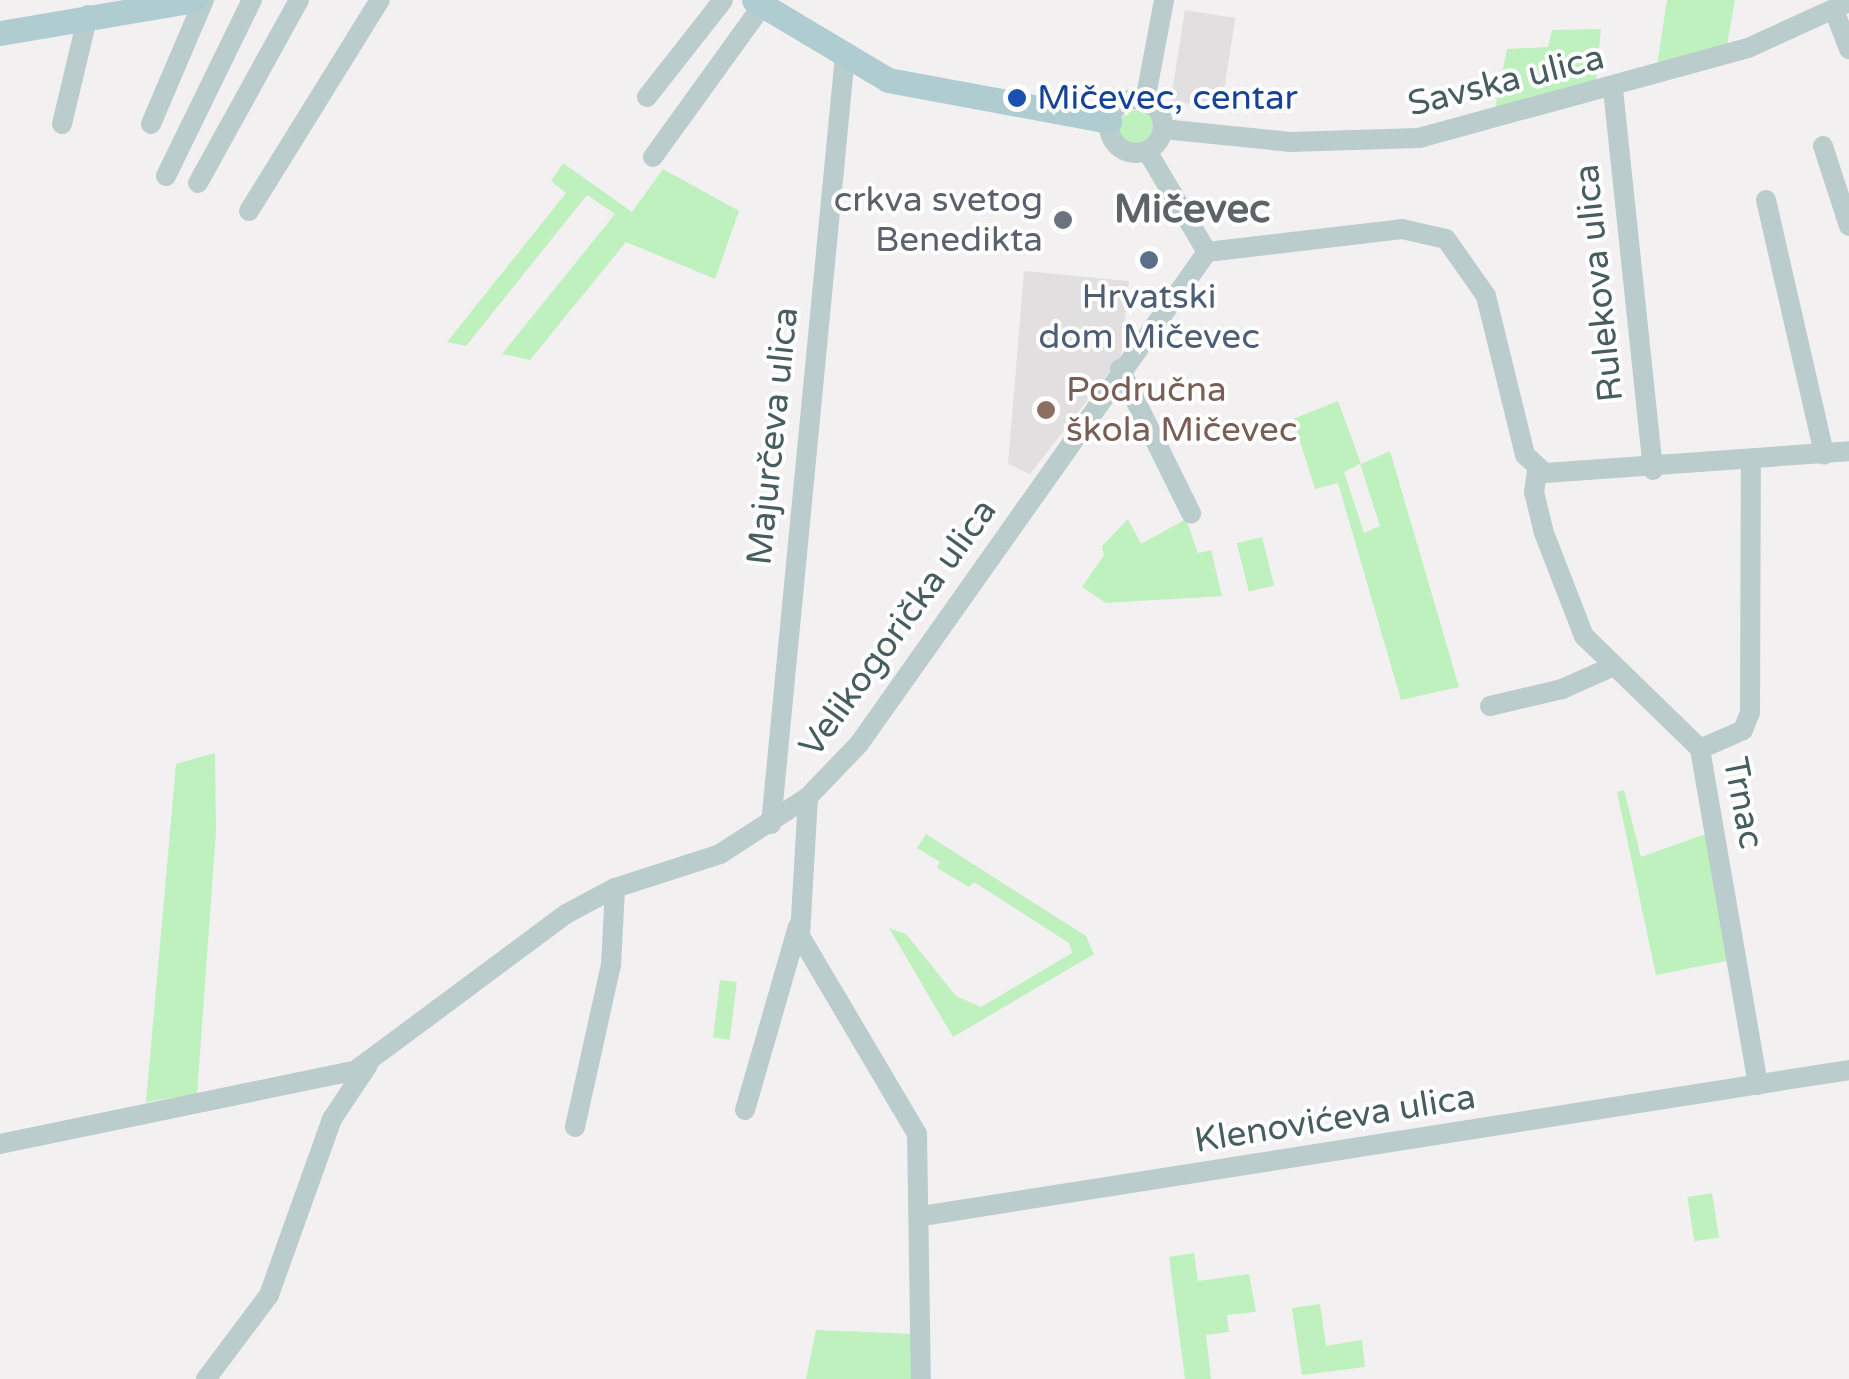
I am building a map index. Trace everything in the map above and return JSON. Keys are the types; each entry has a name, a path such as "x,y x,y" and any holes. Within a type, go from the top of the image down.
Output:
{"main road":[{"path":"0,33 195,0"},
{"path":"759,2 845,54 917,89 1109,121"}],"street":[{"path":"150,124 204,0"},
{"path":"166,176 252,0"},
{"path":"198,182 299,0"},
{"path":"249,211 380,0"},
{"path":"647,98 723,0"},
{"path":"1146,101 1164,0"},
{"path":"654,157 759,2"},
{"path":"1841,6 1849,49"},
{"name":"Savska ulica","path":"1164,128 1290,142 1396,141 1613,89 1748,48 1841,6"},
{"path":"62,124 88,16"},
{"name":"Majurčeva ulica","path":"771,824 845,54"},
{"name":"Rulekova ulica","path":"1613,89 1653,470"},
{"path":"1146,101 1161,114 1164,128 1147,152 1122,150 1109,121 1124,102 1146,101"},
{"path":"1823,146 1849,226"},
{"path":"1147,152 1207,252"},
{"path":"1766,200 1824,454"},
{"name":"Trnac","path":"1207,252 1402,229 1446,239 1486,296 1516,427 1537,471 1534,492 1567,600 1584,636 1700,748 1758,1085"},
{"name":"Velikogorička ulica","path":"0,1144 316,1081 368,1064 549,925 614,888 720,854 808,798 858,744 1207,252"},
{"path":"1120,370 1191,513"},
{"path":"1537,471 1653,470 1849,451"},
{"path":"1700,748 1739,732 1748,720 1751,461"},
{"path":"1490,706 1562,689 1614,666"},
{"path":"745,1110 798,926 808,798"},
{"path":"575,1127 610,965 614,888"},
{"path":"798,926 913,1121 922,1216 920,1379"},
{"path":"206,1379 269,1295 332,1119 368,1064"},
{"name":"Klenovićeva ulica","path":"922,1216 1849,1070"}],"shaded area":[{"path":"1185,10 1235,18 1221,109 1171,101"},
{"name":"Područna škola Mičevec","path":"1024,271 1129,281 1121,357 1030,474 1008,464"}],"green space":[{"path":"1667,0 1735,0 1727,45 1657,65"},
{"path":"1601,29 1596,81 1495,108 1507,49 1548,47 1552,30"},
{"path":"1137,110 1150,115 1155,128 1150,141 1137,146 1124,141 1119,128 1124,115"},
{"path":"563,163 632,212 663,169 739,211 715,279 626,242 530,360 502,354 615,214 587,195 466,346 447,342 566,193 551,181"},
{"path":"1338,401 1361,464 1390,451 1459,687 1401,700 1338,483 1315,489 1293,419","holes":["1360,464 1380,526 1364,533 1344,472"]},
{"path":"1128,519 1141,544 1186,519 1198,553 1211,550 1222,596 1106,603 1082,587 1104,555 1102,546"},
{"path":"1262,537 1274,586 1249,592 1237,543"},
{"path":"215,753 216,832 197,1094 146,1102 176,764"},
{"path":"1624,790 1641,857 1711,832 1731,960 1656,975 1617,792"},
{"path":"926,834 1086,936 1094,954 953,1037 889,928 906,934 956,996 981,1007 1072,953 1069,943 974,882 969,887 937,868 940,862 917,848"},
{"path":"720,980 737,982 730,1040 713,1038"},
{"path":"1712,1193 1719,1237 1694,1241 1687,1197"},
{"path":"1194,1253 1198,1281 1249,1274 1256,1312 1227,1315 1229,1332 1206,1335 1211,1379 1185,1379 1169,1257"},
{"path":"1320,1304 1326,1346 1362,1340 1365,1367 1302,1375 1292,1308"},
{"path":"816,1330 916,1334 916,1379 806,1379"}],"place":[{"name":"Mičevec, centar","path":"1017,98"},
{"name":"crkva svetog Benedikta","path":"1063,220"},
{"name":"Hrvatski dom Mičevec","path":"1149,260"},
{"name":"Područna škola Mičevec","path":"1046,410"}],"district":[{"name":"Mičevec","path":"1192,209"}]}
